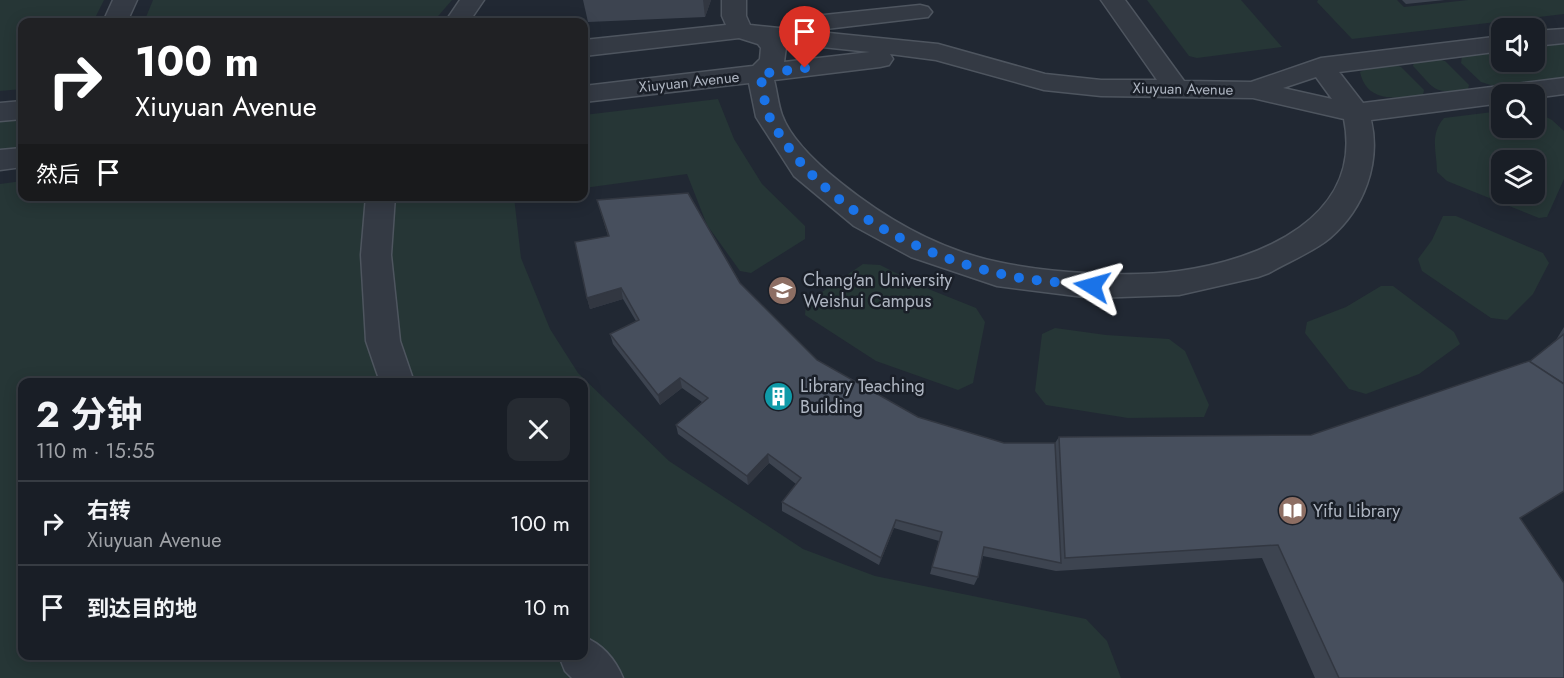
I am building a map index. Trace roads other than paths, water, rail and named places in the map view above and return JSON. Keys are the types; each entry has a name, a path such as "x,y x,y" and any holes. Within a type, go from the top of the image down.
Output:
{"street":[{"path":"117,18 125,0"},
{"path":"460,18 472,0"},
{"path":"734,0 734,16 740,31"},
{"path":"1113,0 1175,87"},
{"path":"740,31 917,6 938,52"},
{"path":"740,31 767,39 774,47 772,61 760,74 769,117 804,169 864,218 922,249 997,273 1092,286 1179,283 1258,265 1319,230 1345,202 1359,168 1362,140 1356,113 1322,66"},
{"name":"Xiuyuan Avenue","path":"588,48 740,31 938,52 1044,82 1101,88 1175,87 1253,90 1356,113 1564,86"},
{"path":"1545,38 1564,36"},
{"name":"Xiuyuan Avenue","path":"1253,90 1322,66 1491,44"},
{"name":"Xiuyuan Avenue","path":"588,94 938,52"},
{"path":"0,112 18,110"},
{"path":"0,160 18,158"},
{"path":"381,201 376,255 383,340 396,378"},
{"path":"584,660 602,678"}],"place":[{"name":"Chang'an University Weishui Campus","path":"782,290"},
{"name":"Library Teaching Building","path":"779,396"},
{"name":"Yifu Library","path":"1292,511"}]}
